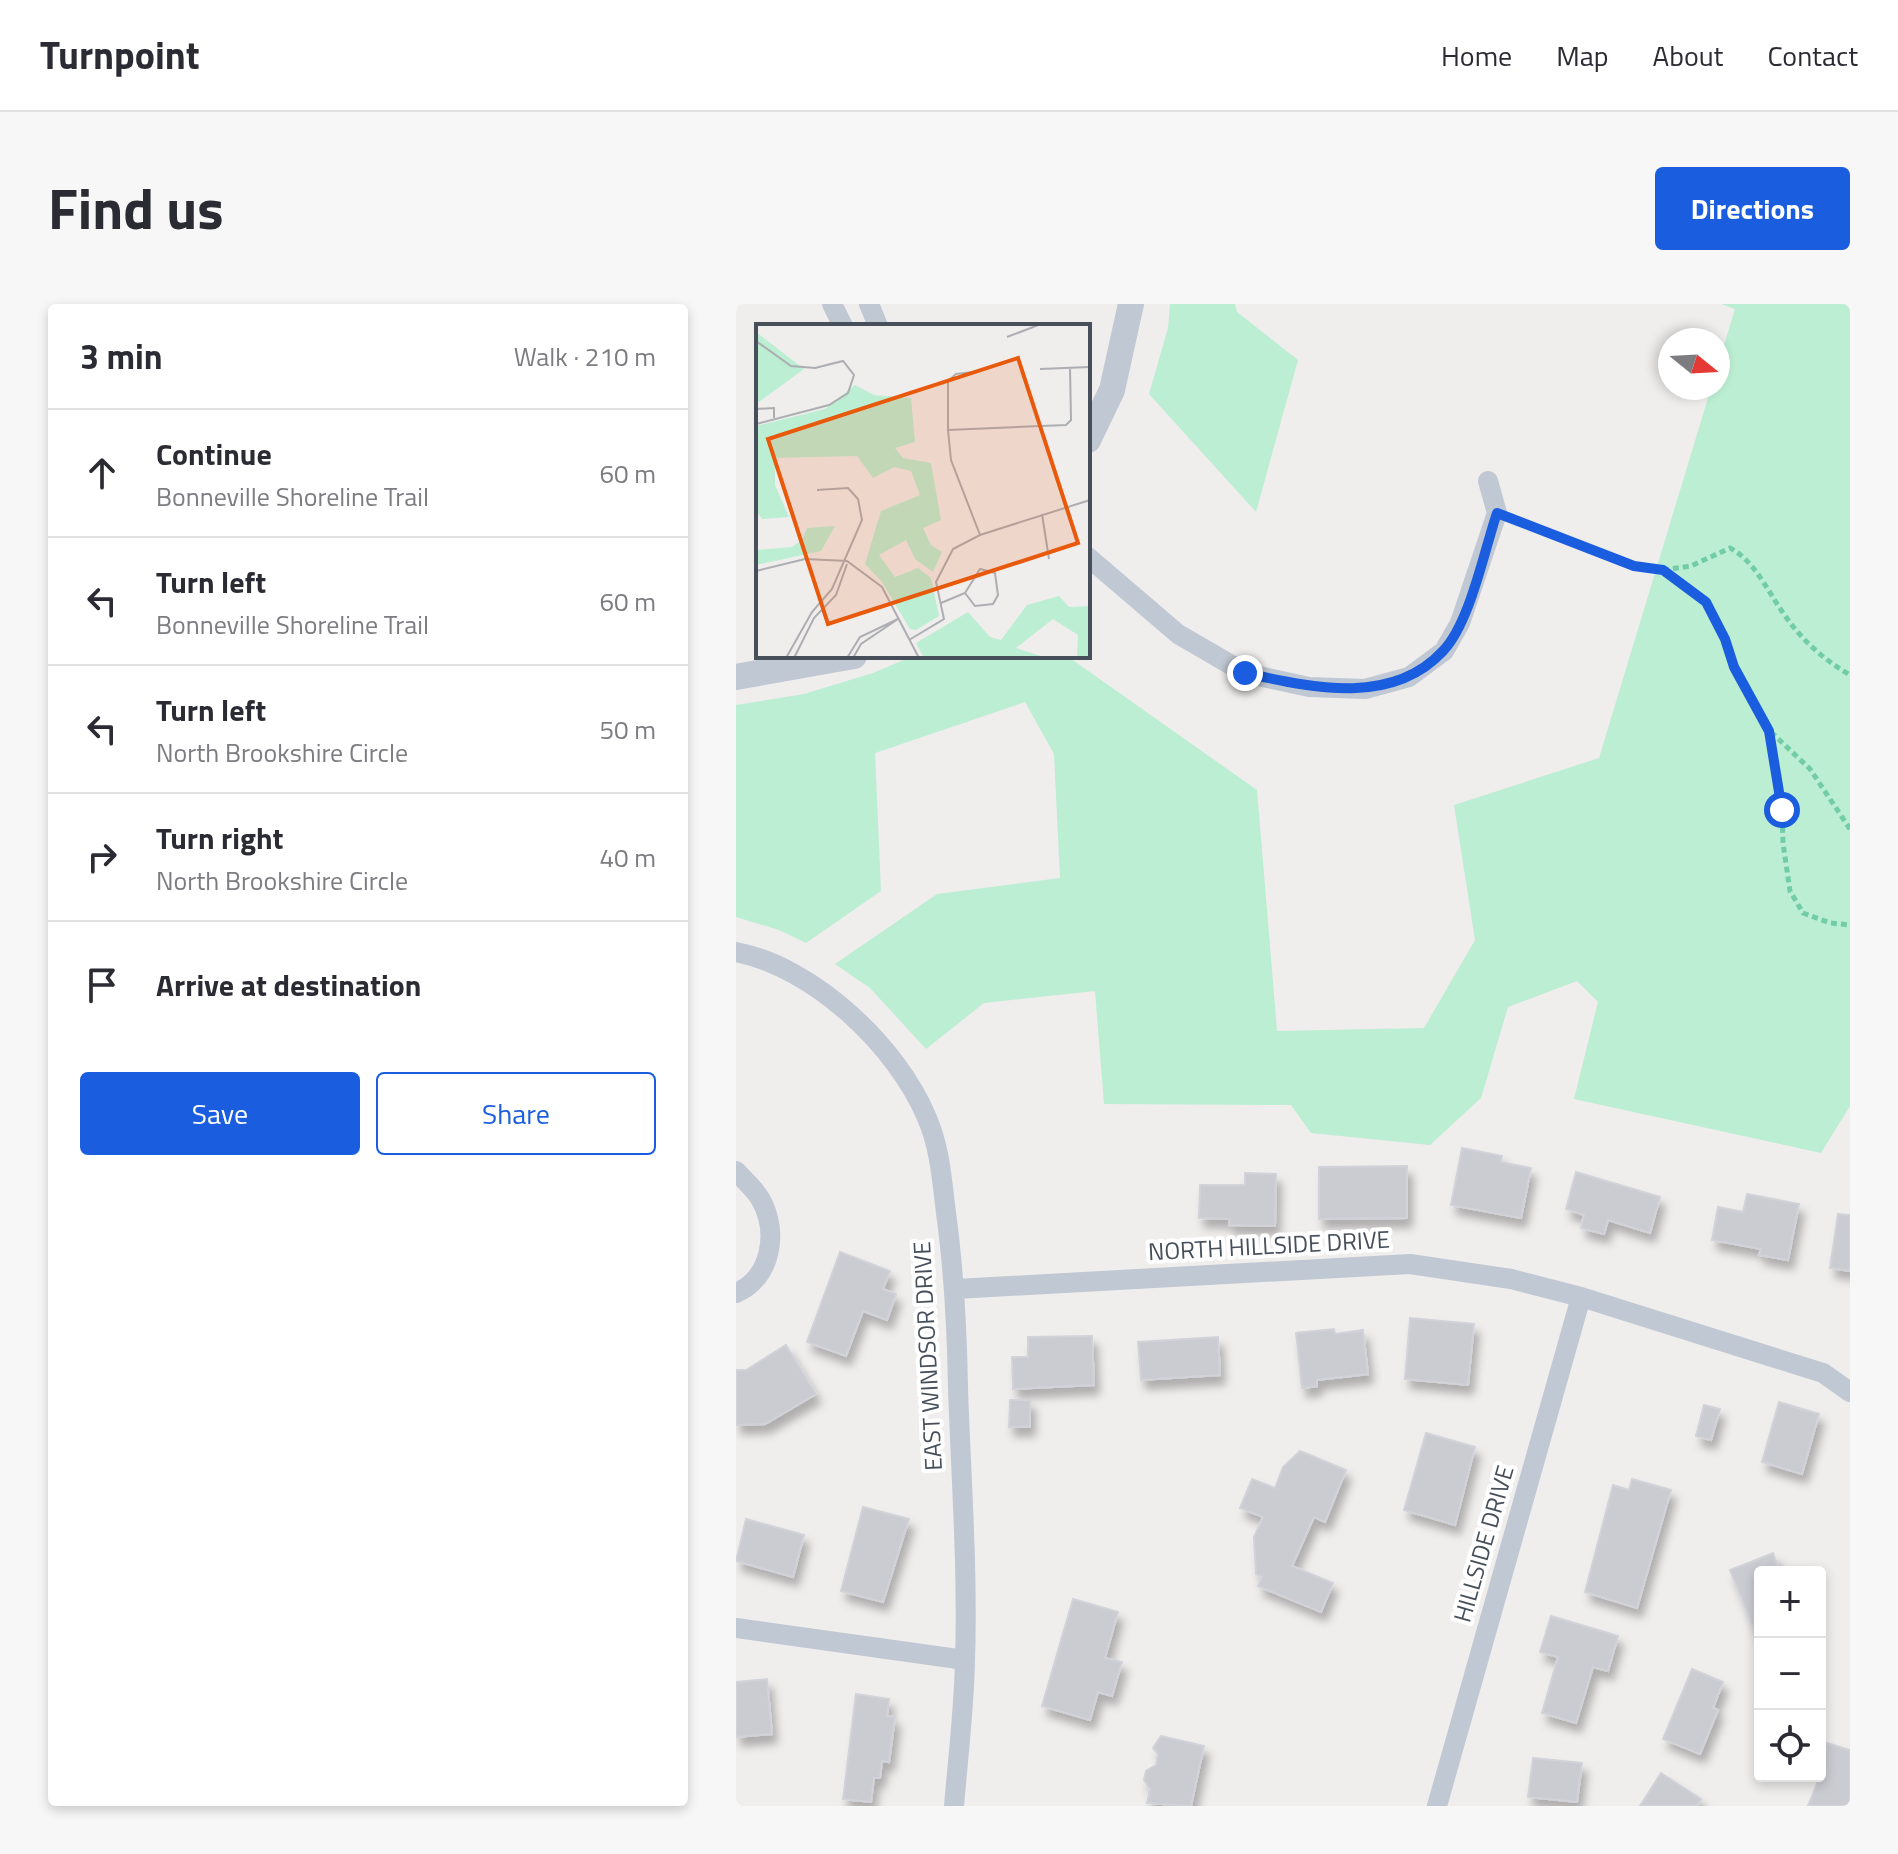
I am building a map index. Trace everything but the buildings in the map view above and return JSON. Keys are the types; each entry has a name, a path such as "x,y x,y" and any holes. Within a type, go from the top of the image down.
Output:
{"street":[{"path":"832,304 842,324"},
{"path":"869,304 877,324"},
{"path":"1090,436 1112,390 1131,304"},
{"path":"1090,559 1178,634 1245,673 1309,687 1365,689 1409,677 1444,651 1460,623 1497,513 1488,481"},
{"path":"736,677 843,658"},
{"name":"EAST WINDSOR DRIVE","path":"736,952 773,965 851,1015 880,1044 908,1082 927,1118 938,1152 956,1289 965,1660 954,1806"},
{"path":"736,1171 761,1200 770,1230 767,1266 745,1289 736,1293"},
{"name":"NORTH HILLSIDE DRIVE","path":"956,1289 1410,1264 1511,1279 1581,1297 1823,1373 1850,1392"},
{"name":"HILLSIDE DRIVE","path":"1437,1806 1581,1297"},
{"path":"736,1628 965,1660"}],"path":[{"path":"1497,513 1634,566 1663,570 1691,566 1730,548 1744,555 1790,623 1826,662 1850,675"},
{"path":"1663,570 1706,602 1725,639 1734,667 1769,731 1810,769 1850,829"},
{"path":"1769,731 1781,798 1790,891 1803,913 1830,923 1850,925"}],"green space":[{"path":"1170,304 1235,304 1237,312 1298,360 1256,512 1149,394 1168,328"},
{"path":"1721,304 1850,304 1850,1106 1821,1153 1574,1099 1598,1002 1577,981 1508,1007 1481,1098 1430,1145 1311,1133 1291,1105 1104,1104 1095,991 984,1003 926,1049 870,988 835,964 937,894 1060,878 1054,754 1025,702 875,753 881,891 806,943 779,930 736,917 736,705 804,694 873,673 908,658 1070,658 1257,790 1277,1031 1424,1028 1475,940 1454,805 1599,758 1707,400 1730,400 1729,328 1735,309"}],"route":[{"path":"1245,673 1309,687 1365,689 1409,677 1444,651 1460,623 1497,513 1634,566 1663,570 1706,602 1725,639 1734,667 1769,731 1782,810"}]}
